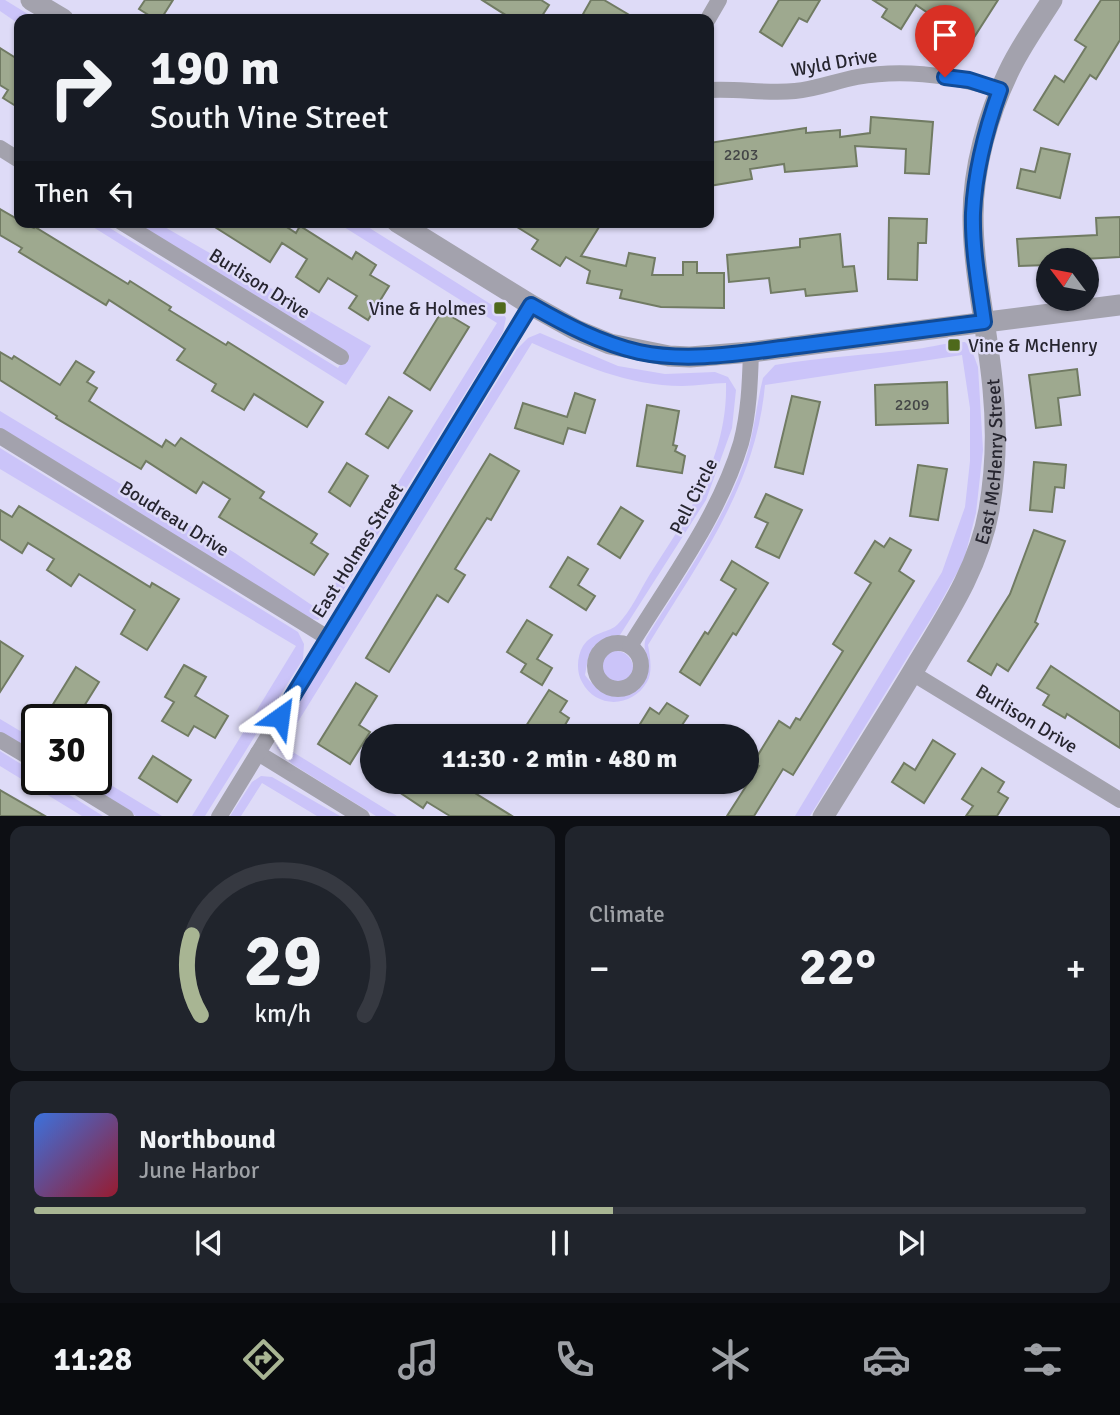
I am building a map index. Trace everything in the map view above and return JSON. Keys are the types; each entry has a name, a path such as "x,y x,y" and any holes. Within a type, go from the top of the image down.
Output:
{"street":[{"path":"31,0 55,14"},
{"name":"East McHenry Street","path":"824,816 955,601 968,574 988,514 995,474 996,436 993,388 974,246 973,213 983,148 1000,90 1052,0"},
{"name":"Wyld Drive","path":"714,86 799,91 887,73 969,80 1000,90"},
{"name":"Burlison Drive","path":"131,228 341,357"},
{"path":"407,228 576,330 610,344 640,352 690,357 751,352 1120,304"},
{"name":"East Holmes Street","path":"220,816 531,305"},
{"name":"Pell Circle","path":"631,646 712,513 728,479 741,441 747,411 751,352"},
{"name":"Boudreau Drive","path":"0,436 328,638"},
{"name":"Burlison Drive","path":"912,673 1120,800"},
{"path":"0,740 21,752"},
{"path":"258,753 360,816"},
{"path":"90,795 124,816"}],"shaded area":[{"path":"0,0 5,0 28,14 14,14 14,21 0,11"},
{"path":"95,228 110,228 338,368 347,354 142,228 166,228 371,346 346,385"},
{"path":"346,228 370,228 500,310 506,318 503,332 331,610 318,620 307,618 0,431 0,411 235,553 319,610 497,323"},
{"path":"540,333 618,366 665,374 715,372 728,377 736,390 732,428 706,500 620,635 594,646 588,658 585,675 598,688 616,696 633,691 645,677 646,638 700,553 735,486 753,432 763,378 775,365 959,342 965,342 971,348 978,367 983,450 976,513 964,560 937,609 810,816 795,816 942,572 965,507 970,461 970,408 962,355 765,385 750,456 737,490 705,552 648,645 649,678 632,697 614,702 596,697 582,682 578,669 581,650 587,641 615,627 623,619 691,507 713,460 720,436 726,383 682,386 623,378 532,343 283,746 397,816 376,816 292,764 277,748 277,737 517,349 528,338"},
{"path":"0,448 298,632 304,644 303,659 205,816 192,816 296,646 0,469"},
{"path":"616,651 628,656 633,668 628,680 616,685 604,680 599,668 604,656"},
{"path":"0,719 21,731 21,746 0,734"},
{"path":"0,751 21,764 21,779 0,766"},
{"path":"261,776 272,777 340,816 317,816 262,783 241,816 230,816 252,782"},
{"path":"112,786 162,816 136,816 101,795 112,795"},
{"path":"48,795 70,795 103,816 82,816"}],"building":[{"path":"145,0 173,0 164,14 147,14 139,9"},
{"path":"482,0 541,0 549,5 543,14 504,14"},
{"path":"591,0 604,0 628,14 583,14"},
{"path":"779,0 820,0 807,22 799,18 782,46 760,32"},
{"path":"873,0 998,0 971,42 916,5 901,29 882,17 887,9"},
{"path":"1101,0 1120,0 1120,40 1096,79 1090,75 1058,125 1034,110 1055,76 1064,82 1086,47 1075,40"},
{"path":"0,48 14,57 14,105 3,98 8,90 0,85"},
{"path":"871,117 933,122 929,174 905,173 906,149 855,146 857,166 785,172 784,164 750,169 752,179 714,185 714,142 806,128 806,133 840,130 840,137 870,133"},
{"path":"1041,148 1070,154 1060,198 1017,188 1021,169 1035,172"},
{"path":"0,209 14,217 14,228 37,228 128,284 130,281 171,307 169,310 226,345 228,342 323,402 307,427 254,394 244,410 212,391 216,384 177,360 185,349 109,300 106,305 19,252 22,248 0,235"},
{"path":"1120,217 1120,257 1099,258 1099,248 1036,248 1036,265 1019,266 1017,239 1097,235 1096,218"},
{"path":"889,218 927,219 926,243 918,243 917,280 888,279"},
{"path":"216,228 288,228 296,233 299,228 303,228 352,259 356,252 376,265 370,275 389,286 368,320 349,308 357,296 328,278 319,292 296,277 307,259 282,243 270,262"},
{"path":"519,228 598,228 581,256 626,266 629,253 655,258 652,275 683,275 683,262 697,262 697,273 724,273 724,308 661,307 620,298 622,290 587,283 590,271 566,257 560,266 532,249 538,240"},
{"path":"840,234 843,267 854,266 857,291 806,296 805,289 771,293 769,278 729,282 727,255 800,247 800,239"},
{"path":"442,311 469,327 430,390 404,373"},
{"path":"0,352 12,359 14,356 60,385 76,361 94,372 87,382 97,388 89,401 162,447 166,440 175,446 181,438 264,492 260,498 317,534 311,543 328,554 314,575 219,517 230,499 203,482 196,493 146,461 141,469 56,418 57,416 0,380"},
{"path":"1077,369 1080,395 1058,398 1061,425 1036,428 1029,375"},
{"path":"947,382 948,423 876,425 875,385"},
{"path":"575,393 595,400 585,433 568,428 563,444 515,428 523,403 567,417"},
{"path":"792,396 820,402 803,474 775,467"},
{"path":"389,397 412,411 388,448 366,434"},
{"path":"647,405 679,411 673,445 677,446 675,451 685,456 682,473 637,466"},
{"path":"490,454 519,471 491,520 487,518 455,569 465,575 448,602 437,595 389,672 366,658"},
{"path":"1034,462 1066,465 1064,488 1055,487 1052,512 1030,510"},
{"path":"347,463 368,476 350,506 329,492"},
{"path":"918,465 947,469 938,520 910,516"},
{"path":"766,494 802,510 779,558 756,547 768,523 755,517"},
{"path":"19,506 150,587 152,583 179,599 147,650 121,634 135,610 79,574 71,586 47,570 54,559 28,543 22,553 0,539 0,510 12,517"},
{"path":"621,507 643,521 620,558 598,544"},
{"path":"1034,530 1065,541 1035,622 1038,624 1008,671 997,664 991,675 968,661 1010,594"},
{"path":"890,538 911,550 899,571 914,581 793,775 783,769 754,816 727,816 741,794 759,794 759,753 779,721 790,728 796,718 800,720 843,651 833,644 871,583 855,573 875,541 884,547"},
{"path":"568,557 588,569 578,585 595,596 586,610 550,587"},
{"path":"732,561 768,583 736,635 733,633 700,685 680,672 736,589 721,580"},
{"path":"527,620 552,635 537,659 552,668 542,685 521,672 526,664 507,652"},
{"path":"0,641 23,656 0,692"},
{"path":"184,665 206,677 195,696 228,716 215,738 194,726 188,736 162,721 174,702 165,697"},
{"path":"1051,666 1120,712 1120,748 1067,714 1065,718 1043,705 1049,695 1037,688"},
{"path":"76,667 99,682 85,704 53,704"},
{"path":"356,683 377,696 359,725 360,748 350,764 318,744"},
{"path":"549,690 567,701 560,712 569,718 566,724 527,724"},
{"path":"667,703 688,716 683,724 640,724 650,708 659,714"},
{"path":"933,740 955,754 924,803 892,782 904,763 915,770"},
{"path":"153,756 191,780 177,802 139,778"},
{"path":"982,768 1004,782 998,792 1008,798 997,816 966,816 973,806 962,799"},
{"path":"0,790 45,816 0,816"},
{"path":"402,794 476,794 512,816 450,816 427,802 423,808"}],"place":[{"name":"Vine & Holmes","path":"500,308"},
{"name":"Vine & McHenry","path":"954,345"}],"route":[{"path":"280,717 531,305 576,330 610,344 640,352 690,357 751,352 984,322 974,246 973,213 983,148 1000,90 969,80 945,77"}]}
